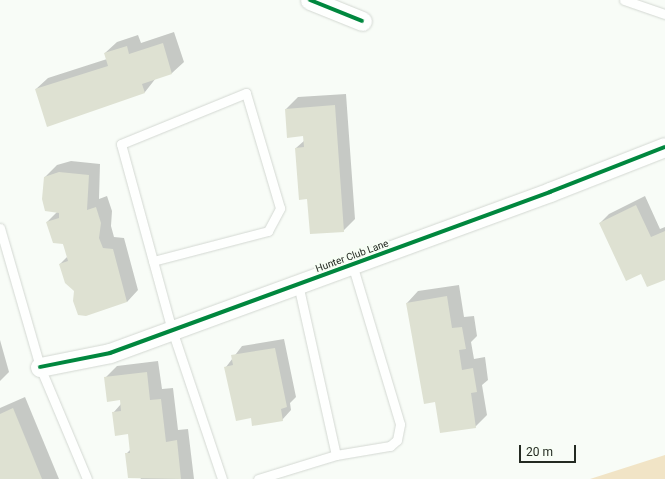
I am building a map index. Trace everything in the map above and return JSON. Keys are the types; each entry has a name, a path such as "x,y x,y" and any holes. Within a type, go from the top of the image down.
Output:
{"street":[{"path":"310,0 362,21"},
{"name":"Hunter Club Lane","path":"40,367 110,353 665,147"}],"lane":[{"path":"624,0 665,14"},
{"path":"153,261 268,231 280,208 246,93 121,144 153,261 172,330 222,479"},
{"path":"0,228 40,367 87,479"},
{"path":"258,479 336,455 390,446 397,440 400,424 352,264"},
{"path":"298,284 336,455"}],"shaded area":[{"path":"665,455 665,479 590,479"}],"building":[{"path":"163,43 172,74 142,84 145,93 47,127 35,89 108,66 104,53 127,46 129,54"},
{"path":"335,105 344,232 310,234 307,199 299,200 295,148 304,147 303,136 287,138 285,109"},
{"path":"59,172 89,175 87,210 96,207 101,223 99,238 103,248 113,249 127,302 86,316 78,315 73,301 74,291 65,283 59,264 68,261 63,244 53,243 46,222 59,218 59,213 45,211 42,199 44,177"},
{"path":"636,205 651,237 665,231 665,280 647,287 641,274 626,281 599,223"},
{"path":"447,296 452,328 462,327 466,349 459,350 462,370 473,368 477,392 471,393 476,428 440,433 435,402 424,404 406,303"},
{"path":"275,348 287,407 281,409 283,421 252,426 251,418 236,421 224,367 233,365 231,355"},
{"path":"147,372 150,400 161,399 166,442 177,440 181,479 128,478 125,453 130,453 128,434 115,436 112,412 121,411 120,400 107,402 104,377"},
{"path":"13,408 42,479 0,479 0,414"}],"cycle path":[{"path":"310,0 362,21"},
{"path":"40,367 110,353 550,192 665,147"}]}
